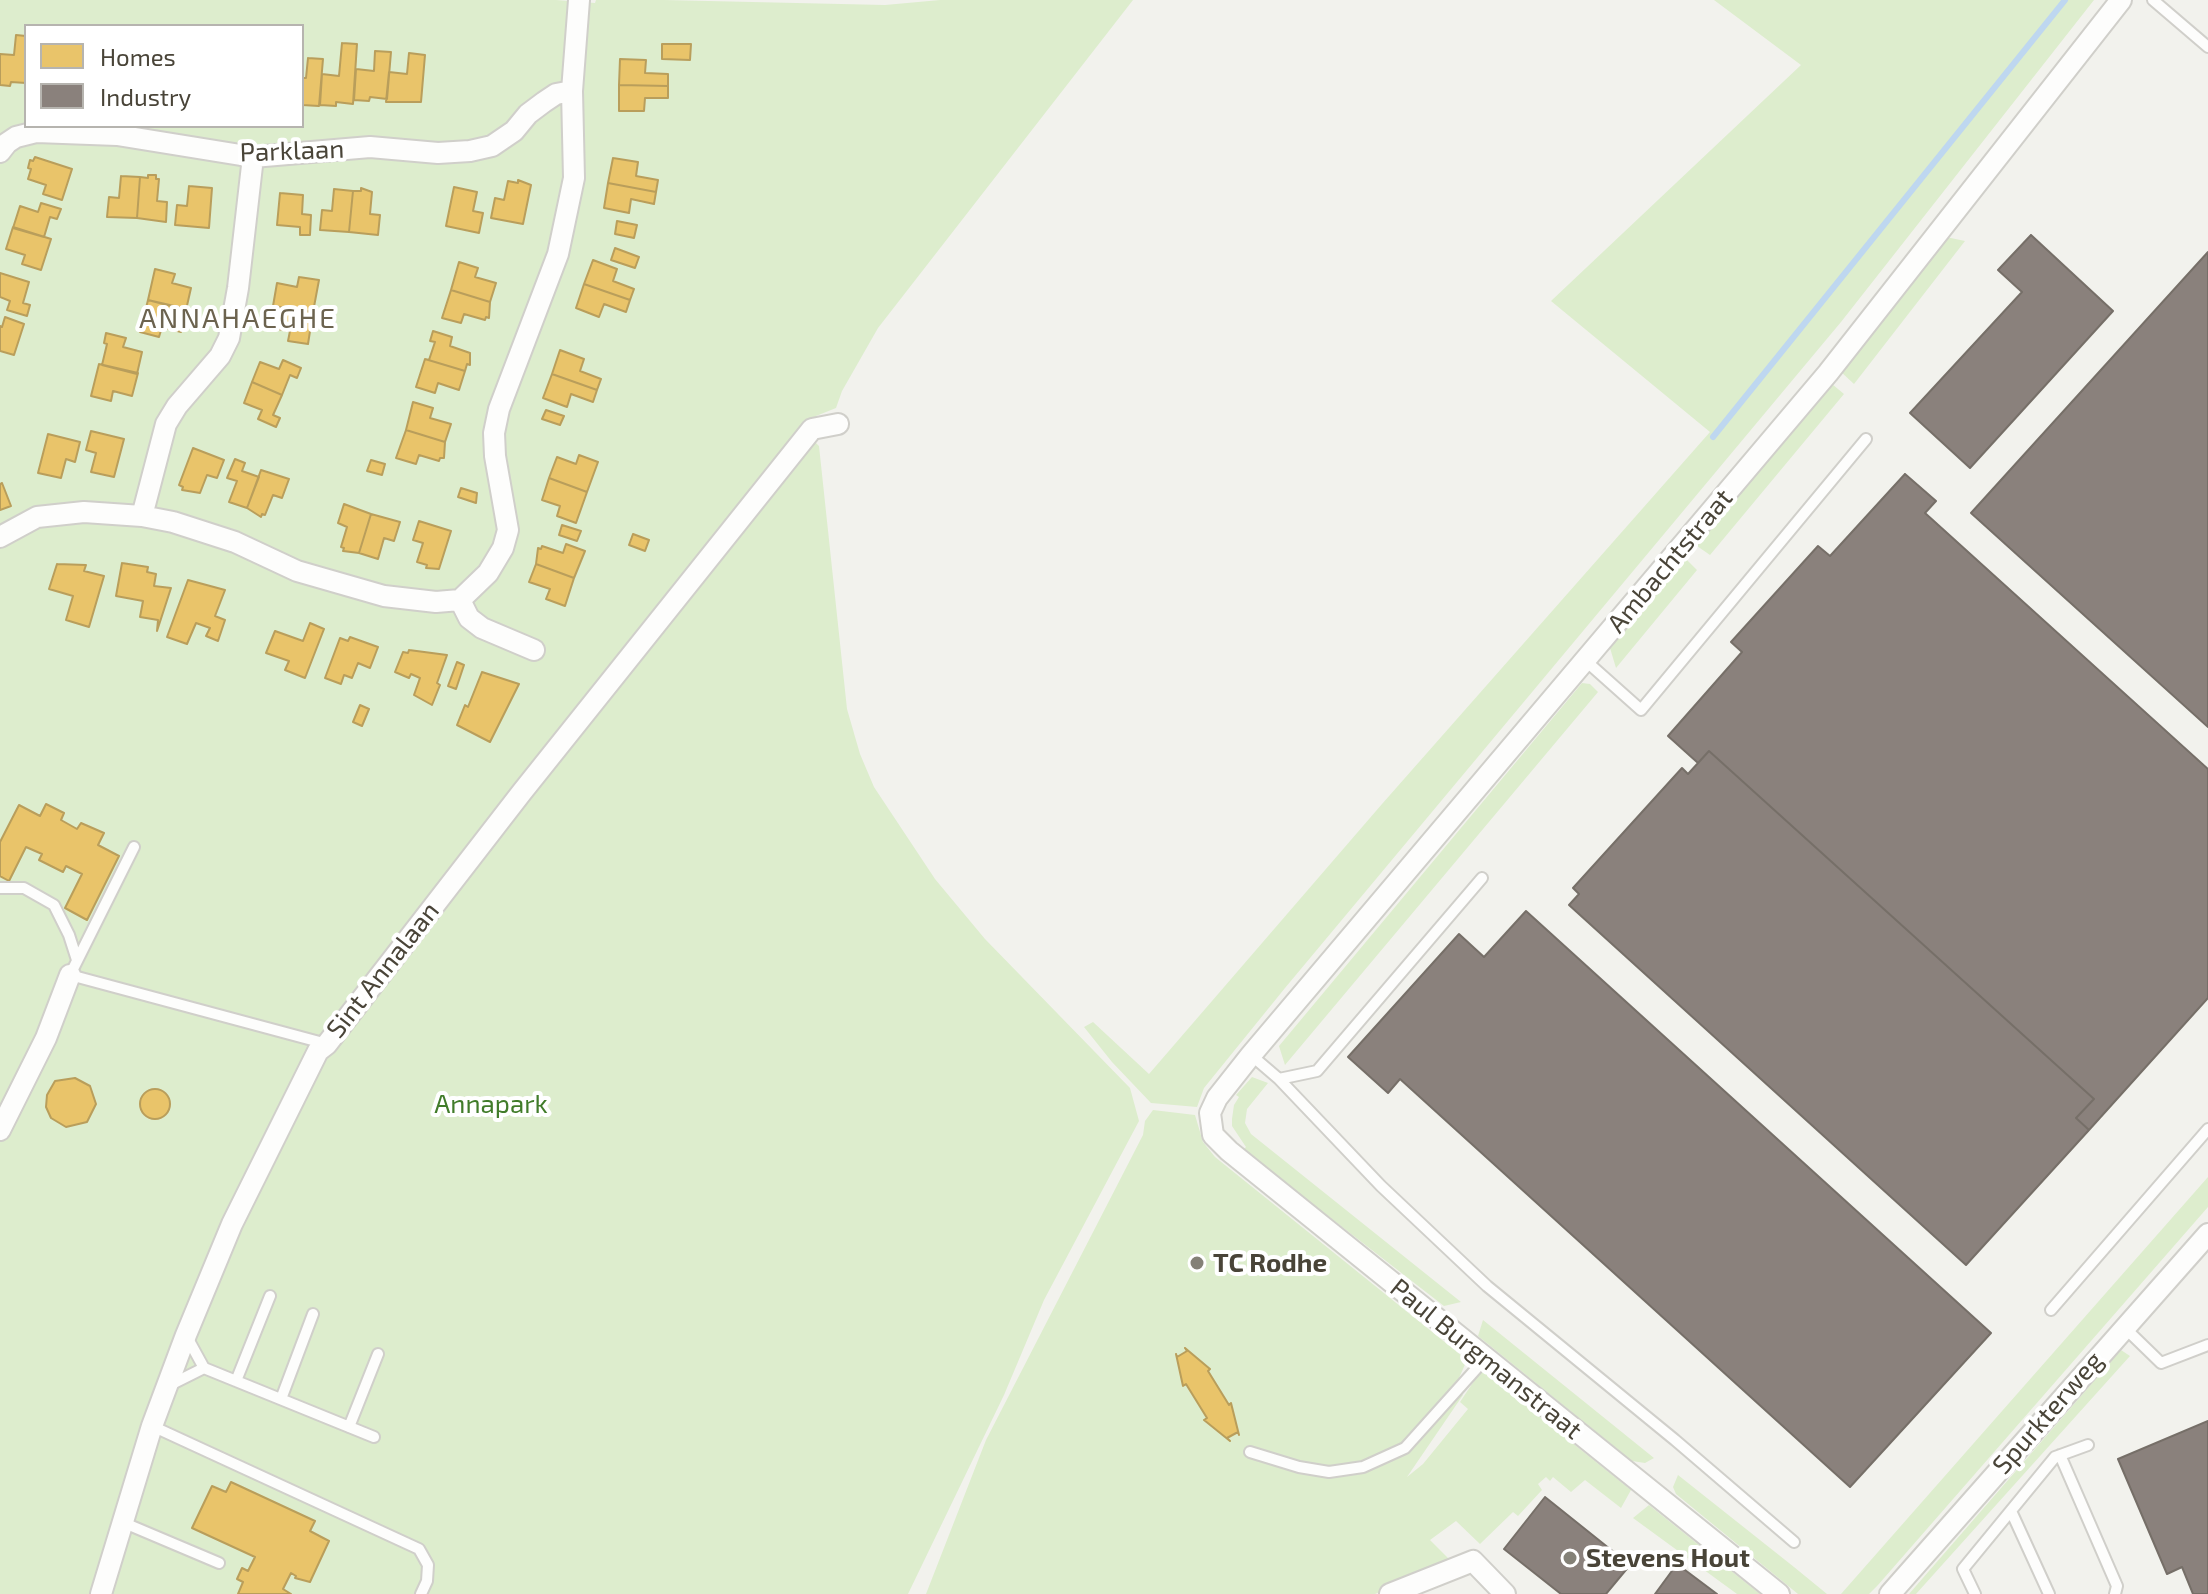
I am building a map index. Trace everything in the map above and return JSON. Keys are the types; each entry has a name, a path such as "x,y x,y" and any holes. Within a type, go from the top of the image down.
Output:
{"street":[{"path":"0,537 37,517 84,512 142,516 173,522 235,542 297,571 384,596 436,602 460,600 488,573 503,548 508,530 494,433 499,409 558,254 574,178 572,91 579,0"},
{"name":"Ambachtstraat","path":"1210,1113 1217,1098 1251,1055 1828,373 2121,0"},
{"name":"Parklaan","path":"0,152 16,137 36,132 117,135 253,157 370,147 438,153 492,146 514,131 528,114 544,102 556,94 572,91"},
{"path":"142,516 166,424 177,406 220,356 229,338 253,157"},
{"name":"Sint Annalaan","path":"101,1594 152,1426 186,1335 232,1224 318,1051 327,1044 522,792 812,429 838,424"},
{"path":"460,600 469,618 482,628 534,650"},
{"path":"0,1130 46,1038 73,967"},
{"name":"Paul Burgmanstraat","path":"1210,1113 1213,1135 1229,1151 1779,1594"},
{"name":"Spurkterweg","path":"1890,1594 2208,1234"},
{"path":"1390,1594 1473,1561 1505,1594"}],"lane":[{"path":"2153,0 2208,47"},
{"path":"1586,661 1641,710 1866,439"},
{"path":"73,967 134,847"},
{"path":"1279,1079 1317,1071 1482,878"},
{"path":"0,888 24,888 54,905 69,935 73,967"},
{"path":"73,967 327,1044"},
{"path":"1251,1055 1279,1079 1381,1186 1487,1286 1794,1542"},
{"path":"2051,1310 2208,1130"},
{"path":"236,1381 270,1296"},
{"path":"281,1399 313,1314"},
{"path":"2124,1326 2161,1363 2208,1345"},
{"path":"186,1335 204,1368 374,1437"},
{"path":"349,1427 378,1354"},
{"path":"1250,1452 1299,1467 1329,1472 1363,1467 1405,1448 1485,1359"},
{"path":"166,1387 204,1368"},
{"path":"152,1426 419,1549 428,1565 427,1581 421,1594"},
{"path":"1975,1594 1963,1569 2055,1457 2088,1445"},
{"path":"2060,1455 2117,1586 2115,1594"},
{"path":"2011,1511 2049,1594"},
{"path":"122,1522 219,1563"}],"green space":[{"name":"Annapark","path":"0,0 556,0 595,3 596,0 664,0 885,5 940,0 1133,0 878,328 842,391 836,408 816,416 816,443 819,446 847,709 860,754 874,787 935,879 985,939 1130,1088 1139,1121 1044,1300 1004,1395 908,1594 0,1594"},
{"path":"1714,0 2094,0 1841,322 1285,988 1204,1088 1197,1107 1151,1103 1084,1027 1093,1022 1149,1074 1710,432 1551,301 1801,65"},
{"path":"1946,237 1965,241 1854,384 1840,371"},
{"path":"1832,384 1844,394 1710,555 1697,546"},
{"path":"1686,559 1697,570 1616,668 1610,648"},
{"path":"1582,683 1590,684 1598,692 1285,1065 1279,1046"},
{"path":"1252,1077 1268,1083 1247,1109 1245,1123 1251,1134 1461,1302 1444,1306 1243,1150 1246,1147 1232,1126 1232,1119 1239,1097 1236,1095"},
{"path":"1153,1110 1195,1115 1203,1142 1215,1157 1467,1360 1453,1385 1463,1395 1407,1477 1423,1464 1468,1409 1460,1402 1480,1372 1484,1372 1631,1490 1621,1508 1585,1480 1571,1492 1553,1477 1550,1481 1546,1477 1538,1484 1542,1490 1518,1516 1513,1512 1480,1544 1456,1521 1430,1540 1451,1561 1375,1594 926,1594 986,1440"},
{"path":"2208,1177 2208,1207 1878,1585 1869,1594 1841,1594"},
{"path":"1483,1320 1654,1458 1645,1463 1632,1461 1478,1336"},
{"path":"2121,1350 2130,1356 1916,1594 1909,1594"},
{"path":"1678,1475 1827,1594 1798,1594 1676,1494 1673,1487"},
{"path":"1649,1505 1760,1594 1737,1594 1633,1518"}],"building: Homes":[{"path":"16,35 24,36 24,83 0,85 0,54 14,55"},
{"path":"342,43 357,44 353,104 336,102 336,106 320,105 322,74 339,76"},
{"path":"662,44 691,44 690,60 662,59"},
{"path":"375,51 391,52 387,99 370,97 369,101 354,100 356,69 374,71"},
{"path":"409,53 425,55 421,102 386,102 389,72 407,74"},
{"path":"308,58 323,59 319,106 304,105"},
{"path":"620,59 646,60 645,73 668,74 668,86 619,85"},
{"path":"619,85 668,86 668,98 645,98 644,111 619,111"},
{"path":"35,157 72,169 62,200 43,194 46,185 28,179 30,160 33,161"},
{"path":"613,158 638,162 636,176 658,180 656,192 608,183"},
{"path":"148,175 156,175 159,179 157,201 167,202 166,222 137,218 140,177 148,178"},
{"path":"121,176 140,177 137,218 107,217 109,197 119,198"},
{"path":"518,180 531,185 523,224 491,218 495,198 504,200 508,181 518,183"},
{"path":"608,183 656,192 654,204 631,199 629,213 604,208"},
{"path":"189,186 212,188 209,228 175,225 177,205 187,206"},
{"path":"454,187 477,192 473,211 483,213 479,233 446,226"},
{"path":"361,188 372,192 370,214 380,215 378,235 349,232 353,191 361,191"},
{"path":"334,189 353,191 349,232 320,230 322,210 332,211"},
{"path":"280,193 303,195 302,214 311,215 310,235 300,235 300,227 277,225"},
{"path":"41,203 61,209 57,219 50,217 44,237 13,228 20,206 38,212"},
{"path":"617,221 637,225 634,238 615,234"},
{"path":"13,227 51,239 41,270 22,264 25,255 6,249"},
{"path":"615,248 639,257 635,268 611,260"},
{"path":"593,260 617,269 613,281 634,289 630,300 584,284"},
{"path":"459,262 478,268 475,277 496,283 490,302 451,290"},
{"path":"155,269 175,274 172,283 191,288 186,310 148,300"},
{"path":"0,273 29,282 23,303 30,305 27,316 7,310 10,301 0,297"},
{"path":"299,277 319,280 313,312 273,306 277,283 297,287"},
{"path":"584,284 630,300 626,312 604,304 599,317 576,308"},
{"path":"451,290 490,302 489,318 485,320 464,314 461,323 442,318"},
{"path":"148,300 187,309 181,332 162,327 159,337 140,332"},
{"path":"273,306 313,312 308,344 288,341 290,331 271,328"},
{"path":"5,317 24,324 14,355 0,351 0,326"},
{"path":"433,331 452,337 450,346 470,353 470,365 467,364 465,371 425,359 429,360 435,342 430,341"},
{"path":"106,333 126,338 123,347 142,352 137,374 102,365"},
{"path":"560,350 584,359 580,371 601,379 597,390 552,374"},
{"path":"425,359 465,371 459,390 438,383 435,393 416,387"},
{"path":"283,360 301,368 297,378 290,375 282,395 252,382 260,362 279,369"},
{"path":"99,364 138,373 132,396 113,391 111,401 91,396"},
{"path":"552,374 597,390 593,402 571,394 567,407 543,398"},
{"path":"252,382 282,395 273,415 280,418 276,427 258,419 262,410 244,403"},
{"path":"413,402 433,408 430,418 451,424 445,442 406,430"},
{"path":"546,410 564,416 560,425 542,419"},
{"path":"406,430 445,442 444,458 439,461 419,455 416,464 396,458"},
{"path":"91,431 124,439 114,477 91,472 96,453 86,450"},
{"path":"48,434 80,442 75,462 66,459 61,478 38,473"},
{"path":"193,448 224,460 217,478 207,475 200,493 182,490 183,487 179,485"},
{"path":"579,455 598,462 587,492 549,478 557,457 576,464"},
{"path":"235,459 245,463 242,471 259,477 247,508 229,502 237,481 227,478"},
{"path":"371,460 385,464 382,475 367,471"},
{"path":"261,470 289,479 282,498 273,495 265,515 261,517 247,508"},
{"path":"549,478 587,492 576,523 557,516 560,506 542,500"},
{"path":"0,484 11,506 0,510"},
{"path":"461,488 477,493 476,503 458,497"},
{"path":"344,504 371,514 359,553 343,551 341,547 347,527 338,523"},
{"path":"371,514 400,522 394,541 384,538 378,559 359,553"},
{"path":"419,521 451,531 439,569 426,568 427,565 417,562 423,543 413,540"},
{"path":"562,525 581,531 577,541 559,535"},
{"path":"633,534 649,540 645,551 629,545"},
{"path":"566,544 585,551 574,578 536,564 538,548 542,546 563,553"},
{"path":"122,563 148,567 147,572 156,574 154,586 171,588 157,631 158,620 140,617 143,601 116,596"},
{"path":"57,564 86,565 84,571 104,576 89,627 66,620 73,596 49,589"},
{"path":"536,564 574,578 565,606 546,599 550,589 529,582"},
{"path":"188,580 225,590 215,616 225,620 218,641 206,636 210,628 196,623 187,644 167,637"},
{"path":"310,623 324,629 305,678 285,670 289,661 266,653 275,631 303,641"},
{"path":"350,637 378,647 370,668 358,663 352,678 344,675 341,684 325,678 340,638 348,641"},
{"path":"409,650 447,655 432,705 414,695 420,678 411,674 409,678 395,672 403,652 408,653"},
{"path":"457,662 464,665 456,689 448,686"},
{"path":"482,672 519,684 490,742 457,725"},
{"path":"360,705 369,709 362,726 353,722"},
{"path":"46,804 64,813 61,820 77,829 81,823 104,833 98,845 119,856 87,920 65,908 82,874 66,866 63,872 39,860 42,854 26,847 9,881 0,876 0,842 19,805 40,816"},
{"path":"75,1078 90,1086 96,1104 87,1122 66,1127 51,1118 46,1107 47,1095 55,1081"},
{"path":"155,1089 161,1090 169,1098 169,1110 161,1118 155,1119 149,1118 141,1110 140,1104 141,1098 149,1090"},
{"path":"1185,1348 1210,1369 1208,1371 1229,1405 1231,1403 1239,1435 1238,1432 1227,1438 1230,1441 1204,1420 1207,1418 1186,1384 1183,1386 1176,1354 1177,1357 1187,1351"},
{"path":"231,1482 315,1521 310,1531 329,1541 310,1582 295,1578 291,1573 283,1589 291,1594 238,1594 243,1582 237,1579 242,1568 248,1571 255,1557 192,1528 212,1486 226,1492"}],"building: Industry":[{"path":"2031,235 2113,311 1970,468 1910,413 2022,292 1998,270"},
{"path":"2208,252 2208,727 1971,513"},
{"path":"1905,474 1936,501 1925,513 2208,769 2208,998 2089,1130 2076,1118 2094,1099 1709,751 1698,763 1668,736 1742,652 1731,642 1818,546 1830,556"},
{"path":"1709,751 2094,1099 2076,1118 2089,1130 1966,1265 1569,905 1579,894 1573,888 1682,768 1688,774"},
{"path":"1526,911 1991,1333 1850,1487 1400,1079 1388,1093 1348,1057 1459,934 1484,957"},
{"path":"2208,1421 2208,1594 2193,1594 2182,1567 2167,1574 2118,1459"},
{"path":"1545,1497 1630,1565 1606,1594 1561,1594 1504,1549"},
{"path":"1677,1564 1717,1594 1655,1594"}],"waterway":[{"path":"1713,437 2065,0"}],"place":[{"name":"TC Rodhe","path":"1197,1263"},
{"name":"Stevens Hout","path":"1570,1558"}],"district":[{"name":"ANNAHAEGHE","path":"238,319"}]}
